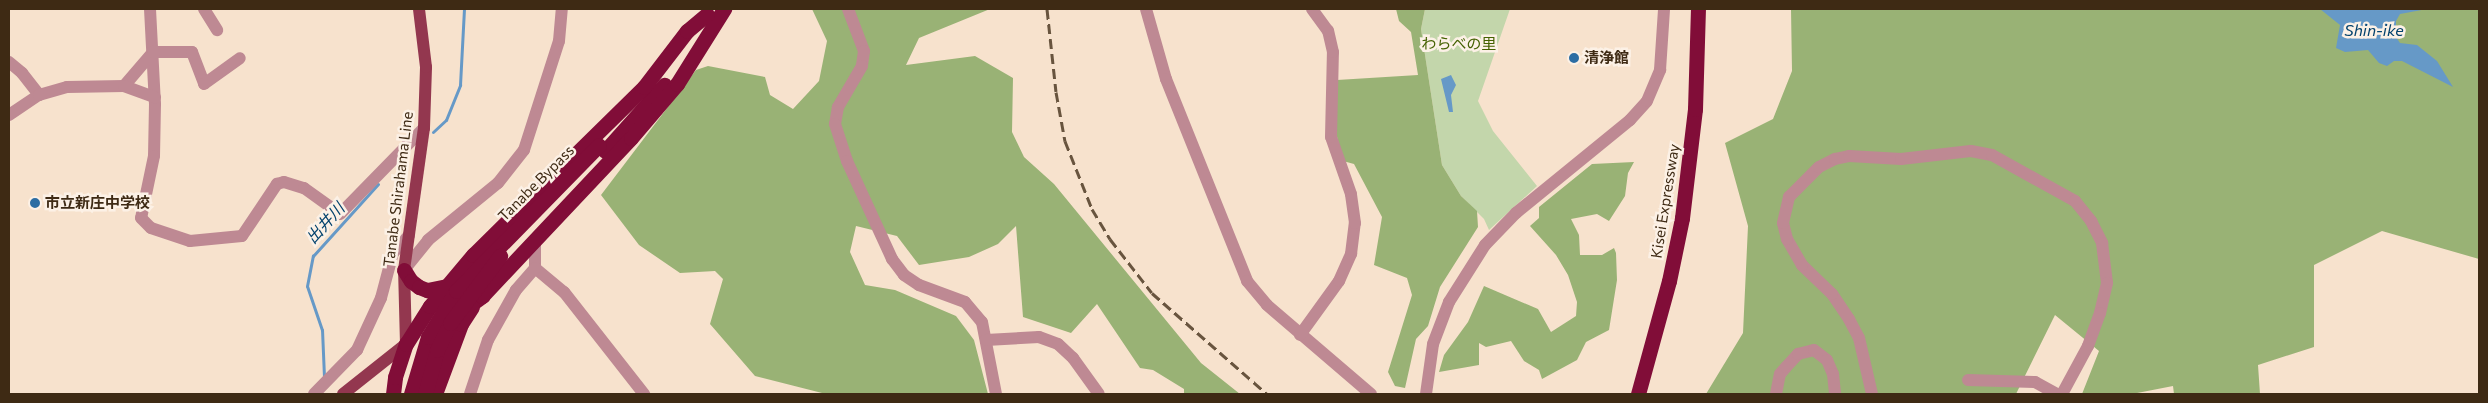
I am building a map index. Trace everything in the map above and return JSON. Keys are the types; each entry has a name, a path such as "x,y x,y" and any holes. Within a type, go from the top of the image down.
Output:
{"highway":[{"path":"435,394 461,324 477,300 665,99 702,47 724,9"},
{"name":"Kisei Expressway","path":"1638,394 1669,280 1682,218 1695,109 1698,9"},
{"path":"393,394 395,377 406,344 447,286 526,201 644,87 687,30 712,10"},
{"name":"Tanabe Bypass","path":"425,394 437,350 464,301 507,248 602,148 646,96 712,10"},
{"name":"Tanabe Bypass","path":"411,394 428,337 456,291 602,148"},
{"path":"404,270 411,281 427,290 447,286"},
{"path":"406,344 477,300"},
{"path":"406,344 418,394"}],"main road":[{"name":"Tanabe Shirahama Line","path":"406,344 404,270 424,128 426,67 419,9"},
{"path":"343,394 406,344"},
{"path":"343,394 350,394"}],"street":[{"path":"150,9 155,98 154,156 140,218 151,228 190,241 242,236 277,184 284,182 304,188 340,214 424,128"},
{"path":"204,9 217,30"},
{"path":"404,270 428,240 498,183 524,150 559,42 562,9"},
{"path":"848,9 864,51 862,66 838,107 835,124 847,161 892,259 904,275 919,285 965,302 982,322 996,394"},
{"path":"1146,9 1166,79 1246,281 1300,335 1371,394"},
{"path":"1300,335 1339,281 1351,254 1355,223 1351,194 1331,137 1333,52 1328,31 1312,9"},
{"path":"1426,394 1434,344 1449,302 1485,245 1516,212 1630,120 1646,101 1660,70 1664,9"},
{"path":"124,86 153,52 192,52 204,84 240,58"},
{"path":"9,62 22,73 39,95"},
{"path":"9,115 39,95 67,87 124,86 155,98"},
{"path":"1872,394 1859,338 1849,319 1832,294 1802,265 1787,239 1783,224 1788,197 1819,167 1835,159 1849,156 1901,159 1971,151 1992,155 2075,201 2091,221 2102,244 2107,283 2100,313 2088,346 2062,394"},
{"path":"314,394 357,350 381,298 393,253 409,235"},
{"path":"470,394 488,340 516,290 534,268 534,241"},
{"path":"534,268 564,292 643,394"},
{"path":"986,340 1039,337 1058,344 1073,358 1098,394"},
{"path":"1776,394 1780,374 1786,367 1798,354 1814,350 1827,360 1833,374 1835,394"},
{"path":"1968,380 2034,382 2057,394"}],"green space":[{"path":"812,9 990,9 919,38 906,65 975,56 1013,78 1012,132 1024,157 1054,184 1201,363 1240,394 1184,394 1184,389 1153,370 1140,368 1097,304 1071,333 1023,317 1016,226 998,244 969,257 919,265 897,236 856,226 850,252 865,285 895,290 956,316 974,340 988,394 826,394 755,376 710,324 723,279 715,271 680,273 639,245 601,195 696,70 708,66 765,77 770,95 793,109 819,81 827,41"},
{"path":"1396,9 1425,9 1421,29 1442,165 1461,196 1477,211 1478,227 1440,287 1428,326 1416,339 1405,388 1395,386 1388,372 1412,295 1407,278 1374,265 1382,217 1354,164 1343,161 1337,137 1337,80 1418,75 1411,32 1399,21"},
{"name":"わらべの里","path":"1425,9 1510,9 1478,101 1493,131 1537,186 1489,230 1484,219 1461,196 1442,165 1421,29"},
{"path":"1791,9 2479,9 2479,259 2382,231 2314,265 2314,347 2258,365 2260,394 2174,394 2173,386 2132,394 2082,394 2099,351 2055,315 2016,394 1706,394 1743,333 1748,226 1725,143 1773,119 1792,71"},
{"path":"1634,162 1628,173 1625,196 1609,221 1597,214 1571,219 1579,235 1580,255 1602,255 1614,248 1616,253 1617,280 1609,330 1586,342 1577,360 1542,379 1539,370 1524,361 1511,341 1486,347 1479,343 1479,365 1439,372 1444,355 1468,322 1484,286 1538,309 1551,332 1576,316 1577,302 1568,275 1556,255 1530,226 1539,218 1539,207 1592,164"}],"water":[{"name":"Shin-ike","path":"2320,9 2427,9 2400,14 2396,21 2396,37 2400,43 2417,45 2437,61 2453,87 2402,61 2394,61 2387,66 2379,63 2368,50 2345,52 2336,48 2340,25"},
{"path":"1451,75 1456,85 1451,95 1453,112 1449,112 1441,79"}],"waterway":[{"name":"出井川","path":"433,132 446,120 460,85 464,9"},
{"name":"出井川","path":"324,377 322,330 307,286 313,256 378,184"}],"railway":[{"path":"1047,9 1056,92 1065,141 1092,209 1110,239 1152,293 1267,394"}],"place":[{"name":"清浄館","path":"1574,58"},
{"name":"市立新庄中学校","path":"35,203"}]}
